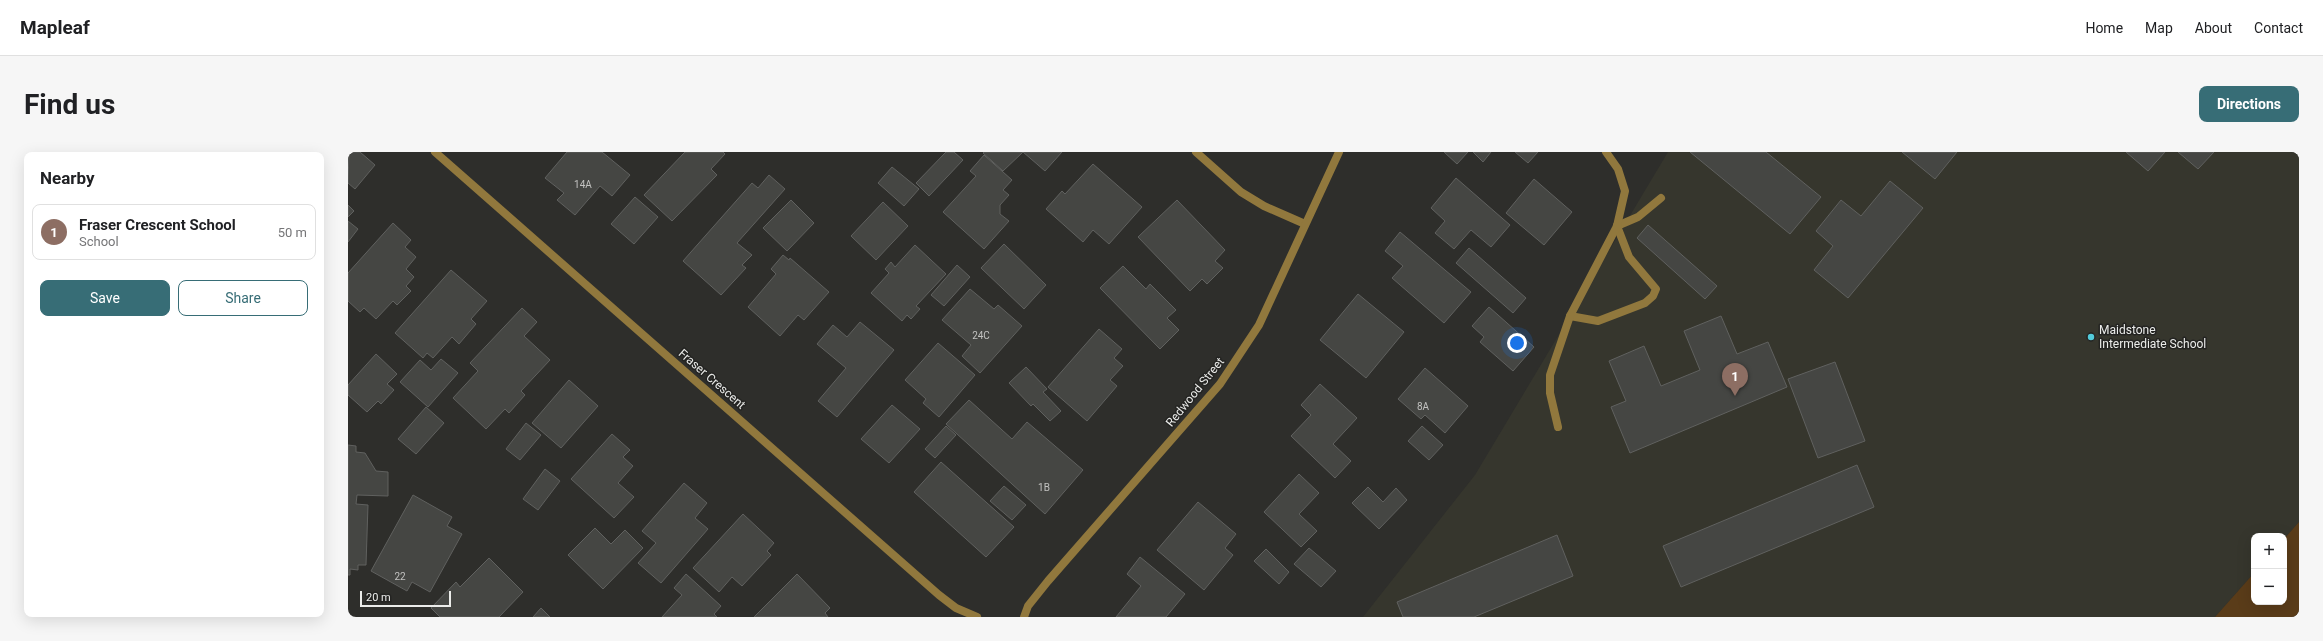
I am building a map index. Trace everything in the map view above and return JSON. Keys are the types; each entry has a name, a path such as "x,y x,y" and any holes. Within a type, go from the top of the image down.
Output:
{"street":[{"name":"Fraser Crescent","path":"435,152 939,595 956,608 977,617"},
{"path":"1196,152 1242,192 1264,206 1305,224"},
{"name":"Redwood Street","path":"1024,617 1028,606 1048,580 1220,384 1259,325 1339,152"},
{"path":"1558,427 1550,393 1550,375 1570,316 1617,226 1625,191 1618,169 1606,152"},
{"path":"1617,226 1638,217 1661,198"},
{"path":"1570,316 1598,321 1645,303 1653,296 1656,289 1629,257 1617,226"}],"shaded area":[{"path":"1668,152 2299,152 2299,522 2287,536 2287,533 2251,533 2251,576 2215,617 1363,617 1475,475"},
{"path":"2299,522 2299,617 2215,617 2251,576 2251,605 2287,605 2287,536"}],"building":[{"path":"349,152 360,152 375,165 355,189 348,183"},
{"path":"567,152 602,152 630,175 612,196 600,186 575,215 557,200 564,193 545,178"},
{"path":"685,152 723,152 725,154 711,169 717,175 672,221 644,195"},
{"path":"946,152 954,152 963,160 929,196 916,183"},
{"path":"1023,152 1003,171 983,153"},
{"path":"1023,152 1062,152 1045,171"},
{"path":"1444,152 1468,152 1457,164"},
{"path":"1473,152 1491,152 1483,162"},
{"path":"1515,152 1538,152 1528,163"},
{"path":"1690,152 1766,152 1821,197 1790,234"},
{"path":"1902,152 1957,152 1935,179"},
{"path":"2126,152 2165,152 2148,171"},
{"path":"2178,152 2214,152 2198,169"},
{"path":"984,155 1012,180 1003,190 1009,195 1000,205 1000,214 1009,221 984,249 943,212 976,176 970,171"},
{"path":"1093,164 1142,207 1109,244 1093,230 1083,242 1046,209 1062,191 1065,194"},
{"path":"892,167 919,189 904,206 878,183"},
{"path":"769,175 785,189 737,243 752,255 742,265 746,268 721,295 683,261 752,183 758,188"},
{"path":"1456,178 1510,225 1491,247 1471,230 1454,249 1435,233 1445,221 1431,208"},
{"path":"1534,179 1572,212 1544,245 1506,213"},
{"path":"1890,181 1923,208 1848,298 1814,270 1833,246 1816,231 1841,200 1861,216"},
{"path":"635,197 658,217 634,244 611,224"},
{"path":"791,200 814,223 787,251 763,228"},
{"path":"1177,200 1225,250 1215,261 1223,268 1207,284 1202,279 1190,291 1138,237"},
{"path":"883,202 908,226 876,260 851,236"},
{"path":"348,205 354,211 348,217"},
{"path":"348,221 358,229 348,242"},
{"path":"393,223 411,240 405,247 416,257 406,269 414,277 406,286 411,291 397,305 393,301 376,319 364,308 360,312 348,301 348,273"},
{"path":"1648,225 1717,286 1705,299 1637,238"},
{"path":"1400,232 1471,292 1444,323 1392,278 1403,266 1385,251"},
{"path":"1004,244 1046,285 1024,309 981,268"},
{"path":"915,245 946,274 916,306 920,309 911,319 907,315 902,321 871,293 889,273 885,269 891,262 895,267"},
{"path":"1469,248 1526,298 1513,313 1456,263"},
{"path":"783,255 789,260 790,258 829,292 804,320 798,315 780,336 748,307 776,274 771,269"},
{"path":"957,265 970,277 944,306 931,295"},
{"path":"1123,266 1146,289 1150,284 1176,310 1167,318 1179,330 1160,349 1100,288"},
{"path":"451,270 487,301 471,319 476,324 459,344 452,337 433,358 427,353 423,358 395,333"},
{"path":"970,289 994,309 998,305 1022,326 980,373 962,356 971,345 942,320"},
{"path":"1358,294 1404,332 1366,378 1320,340"},
{"path":"1489,307 1534,347 1513,371 1480,342 1484,337 1472,326"},
{"path":"522,308 537,322 524,336 550,360 521,391 525,395 509,413 505,409 486,429 453,398 478,371 470,363"},
{"path":"1721,316 1737,354 1768,342 1787,387 1630,453 1611,407 1626,401 1609,361 1644,346 1661,386 1700,370 1684,331"},
{"path":"860,322 894,350 837,417 818,401 846,368 817,344 833,325 847,337"},
{"path":"1099,329 1122,349 1114,358 1123,366 1110,380 1117,386 1087,421 1048,387"},
{"path":"938,343 975,375 939,417 923,403 926,399 905,380"},
{"path":"376,354 397,374 387,384 394,390 381,404 378,401 367,412 348,395 348,385"},
{"path":"441,359 458,373 428,407 400,382 420,360 431,370"},
{"path":"1835,362 1865,441 1818,458 1788,379"},
{"path":"1026,367 1047,389 1043,392 1061,411 1050,421 1033,404 1031,406 1009,383"},
{"path":"1425,368 1468,406 1445,433 1425,415 1421,419 1398,399"},
{"path":"569,380 598,406 561,448 532,423"},
{"path":"1320,384 1357,418 1333,444 1351,461 1335,478 1291,436 1311,415 1301,405"},
{"path":"969,400 1012,439 1027,422 1083,470 1045,514 946,424"},
{"path":"892,405 920,429 889,463 861,439"},
{"path":"426,407 444,423 416,454 398,439"},
{"path":"526,423 541,435 520,460 506,449"},
{"path":"946,426 956,435 935,458 925,449"},
{"path":"1422,426 1443,445 1429,460 1408,441"},
{"path":"612,434 630,450 623,457 633,466 618,483 634,497 614,518 571,479"},
{"path":"348,445 356,446 356,452 365,453 376,471 388,472 388,496 357,495 356,504 368,505 366,565 358,565 358,570 350,569 350,575 348,575"},
{"path":"941,462 1014,527 986,557 914,492"},
{"path":"1857,465 1874,507 1681,587 1663,546"},
{"path":"545,469 560,481 538,510 523,499"},
{"path":"1299,474 1319,493 1299,514 1317,531 1301,547 1264,512"},
{"path":"684,483 707,503 695,518 708,529 661,583 638,563 656,543 642,531"},
{"path":"1004,486 1026,505 1012,520 990,501"},
{"path":"1368,487 1383,502 1396,488 1407,500 1379,529 1352,503"},
{"path":"413,495 452,517 447,526 462,534 430,592 412,582 407,591 371,571"},
{"path":"1198,502 1236,534 1225,548 1233,555 1204,590 1157,550"},
{"path":"743,514 774,543 767,551 771,555 742,586 732,577 719,592 693,568"},
{"path":"595,528 611,544 625,530 643,548 603,589 568,555"},
{"path":"1557,535 1573,576 1474,617 1403,617 1397,602"},
{"path":"1309,548 1336,571 1321,587 1294,564"},
{"path":"1266,549 1289,572 1279,584 1254,561"},
{"path":"1140,557 1185,594 1166,617 1116,617 1141,586 1127,574"},
{"path":"489,558 523,592 499,617 440,617 431,608 456,582 460,587"},
{"path":"686,574 721,606 714,614 717,617 662,617 682,595 674,588"},
{"path":"797,574 830,608 825,613 828,617 754,617"},
{"path":"541,608 550,617 533,617"}],"place":[{"name":"Maidstone Intermediate School","path":"2091,337"},
{"name":"Fraser Crescent School","path":"1735,396"}]}
